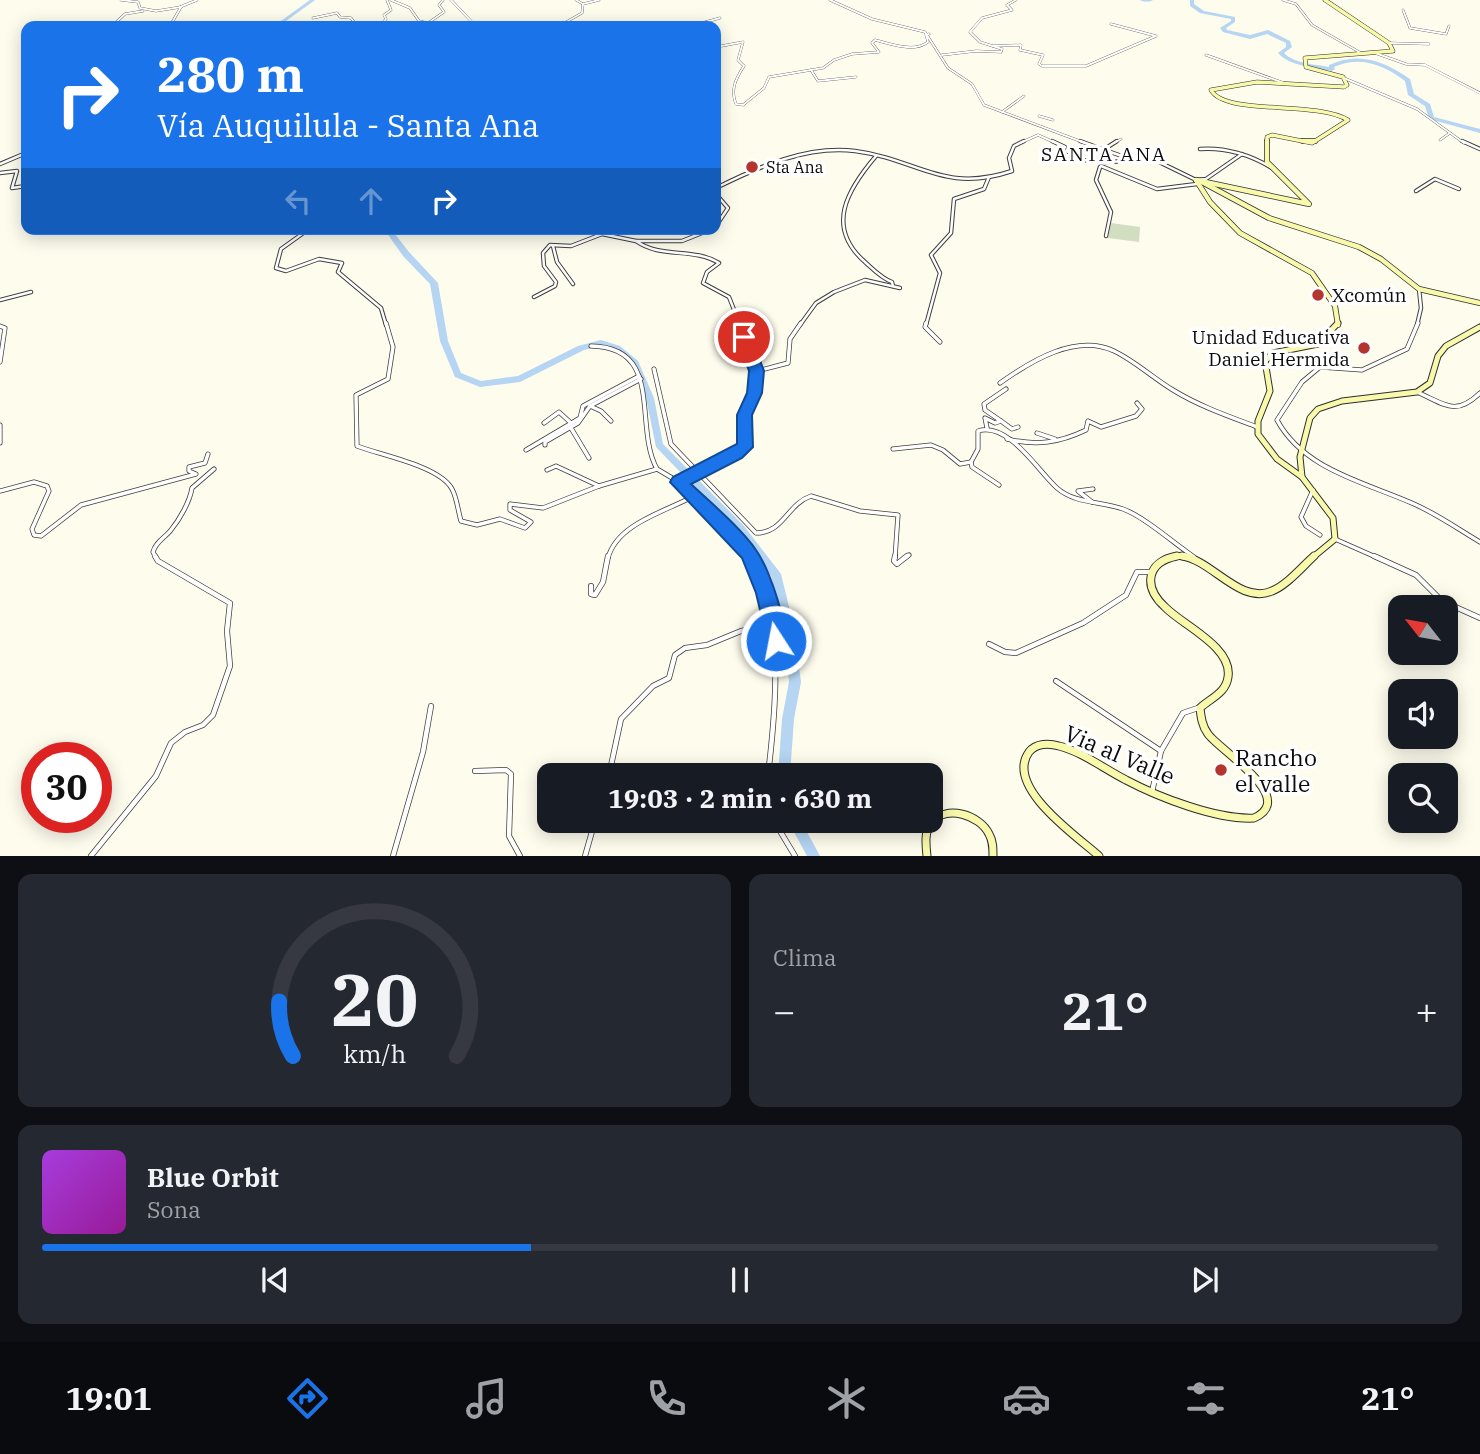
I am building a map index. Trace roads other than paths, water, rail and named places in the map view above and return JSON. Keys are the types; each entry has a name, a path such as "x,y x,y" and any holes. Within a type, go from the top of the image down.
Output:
{"street":[{"path":"121,0 138,1 145,10"},
{"path":"117,21 125,14 145,10 161,11 197,0"},
{"path":"384,21 384,15 391,10 387,0"},
{"path":"391,0 410,8 419,21"},
{"path":"431,21 444,12 439,5 443,0"},
{"path":"451,0 471,21"},
{"path":"576,0 583,4 599,0"},
{"path":"830,0 872,19 915,27 929,34 950,71 972,84 981,103 1103,150 1139,160"},
{"path":"1016,0 1007,5 1012,10 984,15 975,22 971,36 978,43 993,46 1021,45 1020,50 1043,55 1038,64 1042,66 1071,68 1086,66 1156,36 1111,24"},
{"path":"1283,0 1296,4 1312,25 1362,54"},
{"path":"1325,0 1389,43 1393,51 1305,58 1304,64 1417,109 1450,133 1480,149"},
{"path":"568,21 582,13 583,4"},
{"path":"173,21 180,7"},
{"path":"1403,10 1407,26 1446,34 1449,26"},
{"path":"313,18 337,13 340,17 351,18 353,21"},
{"path":"709,21 720,18"},
{"path":"1427,31 1428,26"},
{"path":"721,46 743,42 738,60 744,66 737,77 732,95 739,105 746,104 764,88 769,77 823,68 834,60 852,54 878,52 872,43 875,40 902,47 923,46 928,42 926,35 929,34"},
{"path":"1421,44 1428,40"},
{"path":"1389,43 1429,44"},
{"path":"942,55 976,51 996,54 1003,51 993,46"},
{"path":"1376,53 1406,64 1425,65 1480,93"},
{"path":"1206,55 1290,85"},
{"path":"811,70 818,80 856,76"},
{"path":"1272,168 1267,162 1267,137 1272,135 1312,143 1348,120 1344,116 1316,110 1234,105 1222,101 1211,90 1257,82 1344,88 1347,85 1342,78"},
{"path":"1002,112 1024,96"},
{"path":"1039,116 1053,120"},
{"path":"1440,141 1450,133"},
{"path":"721,184 792,157 852,150 915,170 971,180 1012,171 1009,158 1014,146 1038,135 1065,148"},
{"path":"1074,139 1061,151 1063,154 1100,164 1157,189 1206,179 1242,154"},
{"path":"1103,150 1121,139"},
{"path":"1197,182 1216,182 1309,204 1260,158 1200,149"},
{"path":"0,164 21,155"},
{"path":"876,156 863,171 843,211 846,241 884,279 892,282 893,286"},
{"path":"1100,164 1157,161 1269,218 1367,250 1419,289 1480,303"},
{"path":"1100,164 1096,180 1111,211 1106,236"},
{"path":"0,173 17,170 12,188 21,187"},
{"path":"940,341 925,327 940,273 931,255 951,233 954,200 958,196 984,189 989,177"},
{"path":"1416,191 1435,179 1459,189"},
{"path":"1197,182 1246,237 1298,260 1309,269 1338,310 1338,325 1318,344 1279,351 1267,357 1265,368 1270,391 1257,427 1261,440 1270,453 1302,477 1333,518 1335,539"},
{"path":"721,200 728,208 721,218"},
{"path":"300,235 283,246 276,260 276,268 286,271 307,260 322,257 342,263 338,272 381,308 393,347 388,379 381,385 363,389 356,395 357,446 442,479 453,490 453,502 461,521 472,525 497,519 525,528 531,523 510,510 510,504 543,508 599,486 657,469 681,481 692,497 749,554 774,625 777,658 769,763"},
{"path":"534,297 555,286 556,282 544,266 543,253 550,245 571,246 599,235"},
{"path":"606,235 636,242 652,250 690,254 710,258 719,263 707,272 703,283 729,297 757,371 754,393 745,415 745,447 681,481"},
{"path":"636,242 645,239 666,243 682,242 703,235"},
{"path":"554,244 552,248 557,262 573,284"},
{"path":"757,371 789,363 791,336 812,306 826,296 865,281 900,288"},
{"path":"1419,289 1422,316 1409,337 1407,349 1362,370 1320,367 1297,389 1278,420 1286,437 1301,451 1336,470 1416,505 1480,542"},
{"path":"0,300 31,292"},
{"path":"0,326 5,328 0,362"},
{"path":"1302,477 1299,463 1301,451 1310,418 1318,410 1342,401 1417,392 1432,383 1440,352 1480,327"},
{"path":"591,346 599,345 621,351 640,377 648,419 649,446 657,469"},
{"path":"1000,383 1044,355 1101,346 1131,361 1186,397 1257,427"},
{"path":"654,369 669,440 697,474 756,533 764,534 782,525 801,501 811,496 860,511 898,515 894,561 897,564 909,555"},
{"path":"545,445 545,442 588,415 590,406 640,377"},
{"path":"526,450 571,426 583,415 583,406 640,377"},
{"path":"1006,389 988,399 984,407 1012,429 1018,427"},
{"path":"1417,392 1452,406 1467,405 1480,393"},
{"path":"1005,438 1035,446 1086,430 1088,421 1101,427 1136,416 1142,409 1137,403"},
{"path":"590,406 601,411 611,421"},
{"path":"544,423 559,412 571,426 589,458"},
{"path":"1001,421 995,423 985,418 988,428 1037,463 1057,488 1074,498 1124,509 1243,589 1268,593 1335,539"},
{"path":"0,425 0,443"},
{"path":"971,463 978,449 978,432 988,428"},
{"path":"1037,433 1057,440"},
{"path":"893,449 933,445 960,464 971,463"},
{"path":"0,491 34,482 47,486 49,491 32,529 34,535 41,536 81,505 196,474 189,471 189,467 205,463 208,454"},
{"path":"971,463 972,467 999,485"},
{"path":"547,470 556,466 599,486"},
{"path":"91,856 156,776 171,743 185,732 211,719 228,675 227,631 230,603 158,561 153,552 155,545 171,530 191,496 192,488 214,468"},
{"path":"1093,489 1078,491 1094,503"},
{"path":"1312,490 1301,517 1306,526 1320,535"},
{"path":"591,586 591,594 595,595 605,580 613,545 639,524 692,497"},
{"path":"1335,539 1416,575 1442,601 1480,618"},
{"path":"1152,792 1161,751 1183,713 1200,708 1223,689 1228,676 1227,663 1209,641 1163,605 1154,593 1152,572 1162,560 1175,555 1205,564"},
{"path":"989,644 1005,652 1016,653 1083,623 1126,595 1137,572 1152,572"},
{"path":"612,763 621,719 653,686 669,678 673,673 675,655 685,648 707,645 741,631 774,625"},
{"path":"1056,681 1161,751"},
{"path":"393,856 423,752 431,706"},
{"name":"Via al Valle","path":"1098,856 1033,795 1024,777 1027,755 1040,746 1056,745 1152,792 1243,819 1258,816 1266,807 1268,796 1255,776 1207,733 1200,708"},
{"path":"475,771 506,770 511,774 509,836 520,856"},
{"path":"927,856 926,839 930,824 944,814 953,813 970,816 983,825 990,835 993,856"},
{"path":"585,856 591,833"},
{"path":"781,833 795,856"}],"waterway":[{"path":"283,21 313,0"},
{"path":"1142,0 1151,0"},
{"path":"1192,0 1192,5 1202,12 1233,18 1233,22 1223,28 1225,31 1250,37 1268,32 1288,42 1289,47 1281,53 1287,59 1332,69 1331,66 1341,62 1361,60 1391,69 1408,80 1411,95 1428,105 1431,118 1480,131"},
{"path":"392,235 434,283 444,341 458,375 480,384 520,379 581,348 601,343 617,348 635,363 650,398 659,445 741,529 776,574 788,623 795,682 788,719 785,763"},
{"path":"801,833 814,856"}],"place":[{"name":"Sta Ana","path":"752,167"},
{"name":"Xcomún","path":"1318,295"},
{"name":"Unidad Educativa Daniel Hermida","path":"1364,348"},
{"name":"Rancho el valle","path":"1221,770"}],"district":[{"name":"SANTA ANA","path":"1104,154"}]}
